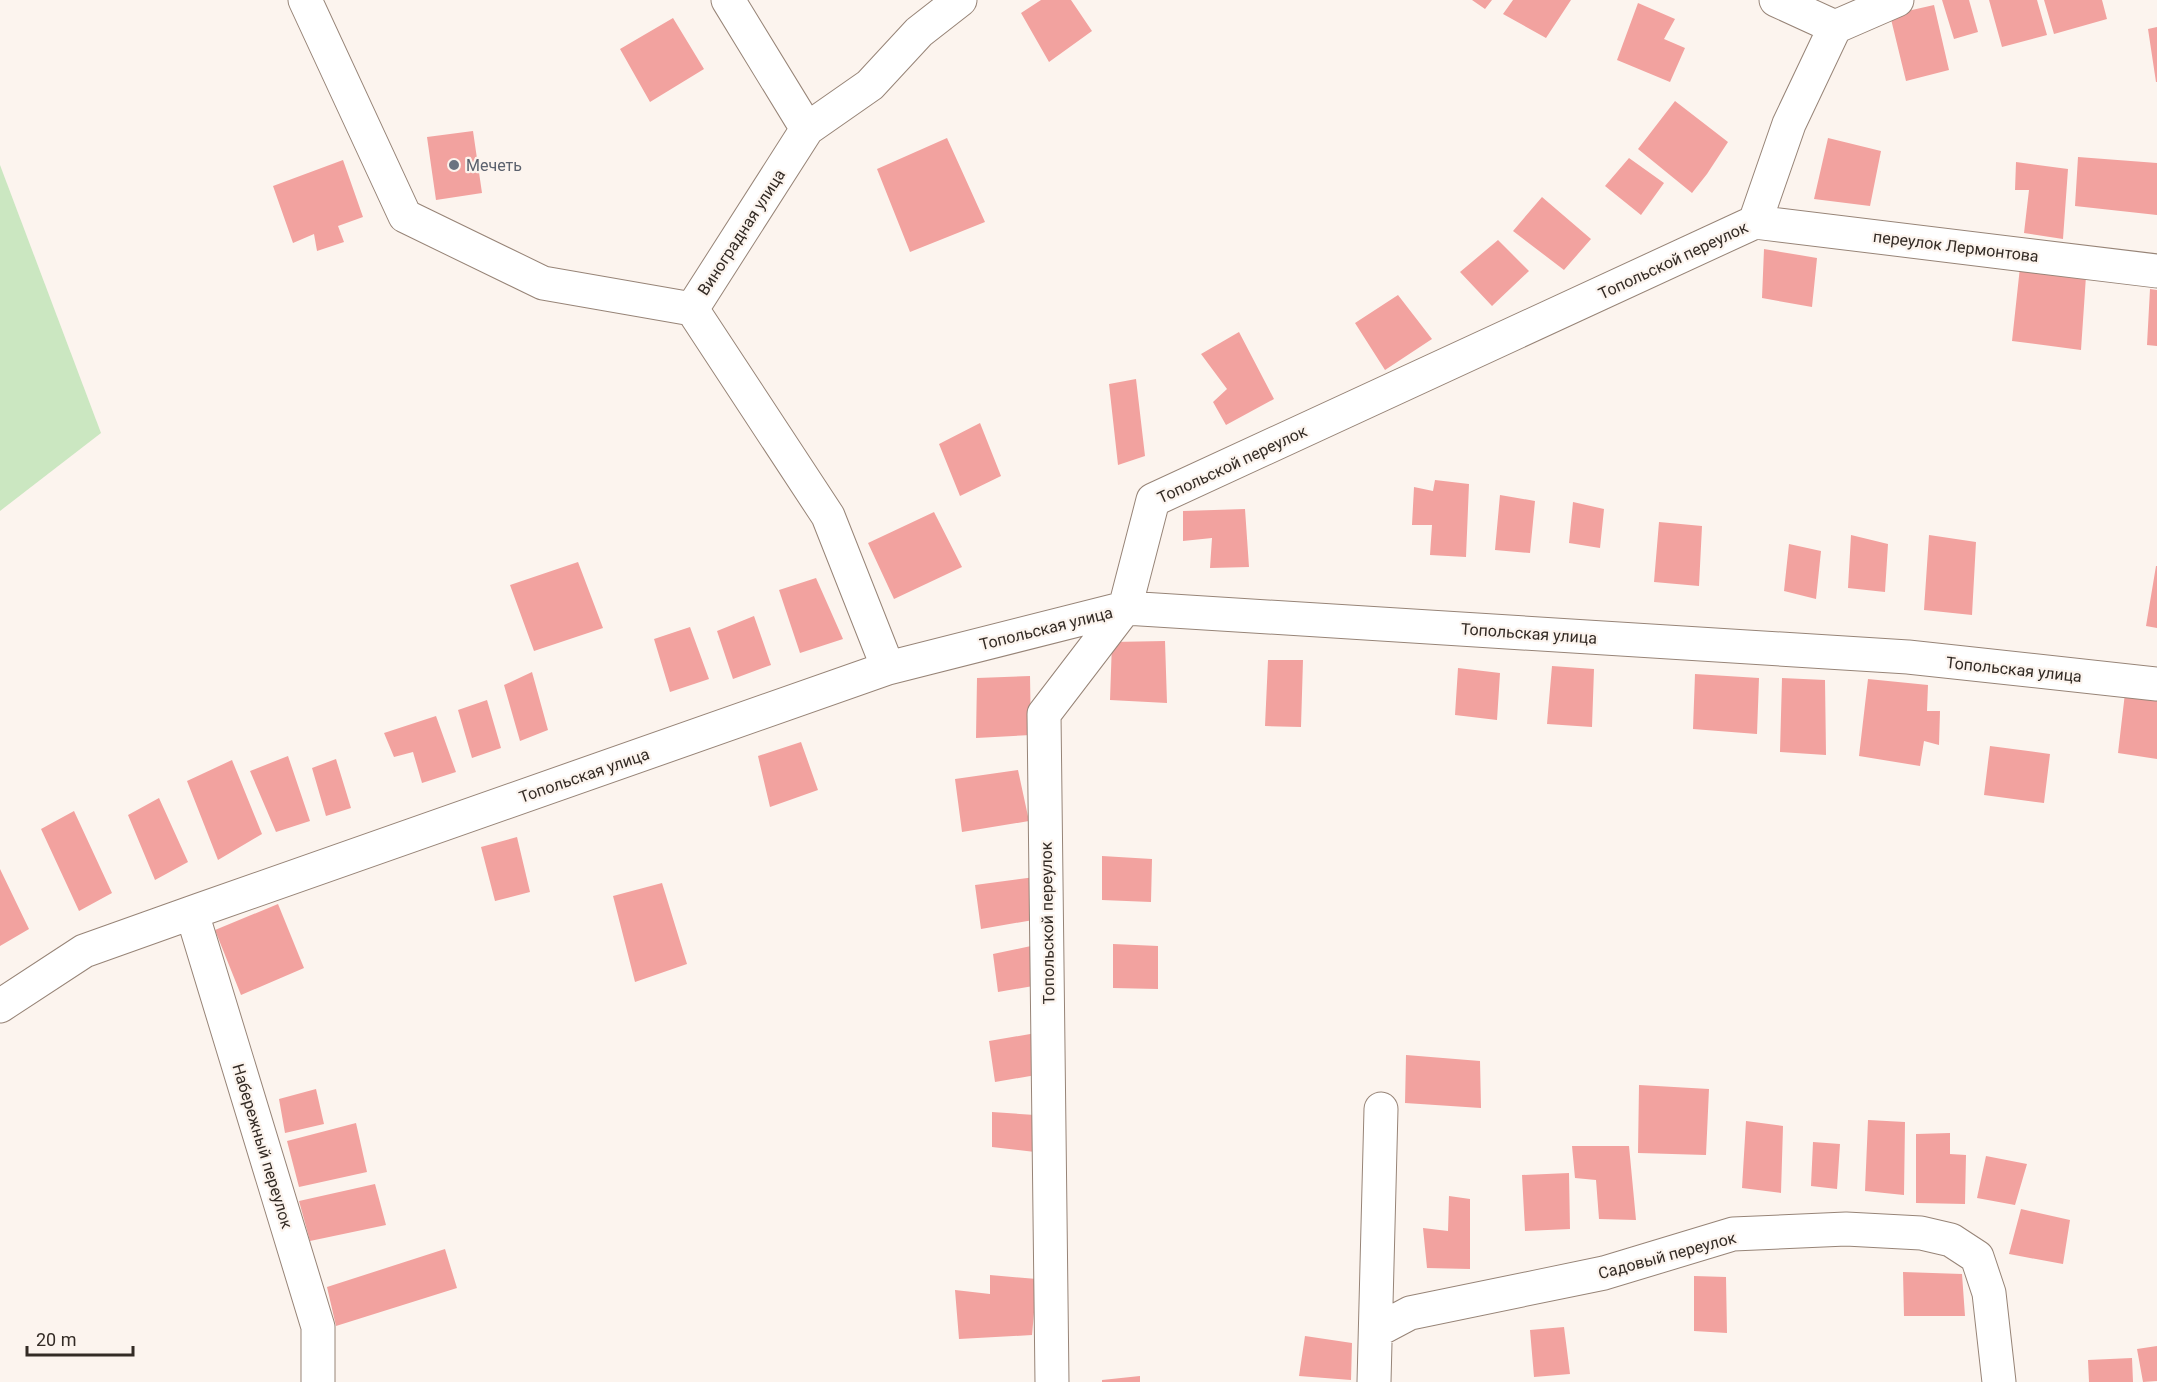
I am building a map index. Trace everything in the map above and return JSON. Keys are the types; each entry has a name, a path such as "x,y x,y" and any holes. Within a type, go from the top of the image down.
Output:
{"street":[{"name":"Виноградная улица","path":"305,0 405,216 543,283 692,309 807,129"},
{"path":"728,0 807,129 870,85 919,32 960,0"},
{"path":"1776,0 1834,27 1897,0"},
{"name":"Топольской переулок","path":"1052,1382 1044,714 1125,608 1153,500 1755,222 1789,124 1834,27"},
{"name":"переулок Лермонтова","path":"1755,222 2157,271"},
{"path":"692,309 828,516 888,668"},
{"name":"Топольская улица","path":"0,1006 84,951 888,668 1125,608 1908,657 2157,684"},
{"name":"Набережный переулок","path":"192,913 318,1327 318,1382"},
{"path":"1374,1382 1381,1109"},
{"name":"Садовый переулок","path":"1376,1331 1410,1312 1604,1273 1733,1234 1846,1229 1921,1233 1951,1239 1977,1257 1989,1293 1999,1382"}],"green space":[{"path":"0,165 101,433 0,511"}],"building":[{"path":"1041,0 1071,0 1092,31 1049,62 1021,13"},
{"path":"1472,0 1492,0 1485,9"},
{"path":"1513,0 1571,0 1546,38 1503,14"},
{"path":"1942,0 1969,0 1978,32 1954,39"},
{"path":"1989,0 2037,0 2047,35 2002,47"},
{"path":"2044,0 2102,0 2107,19 2054,34"},
{"path":"1638,3 1675,19 1664,39 1685,48 1670,82 1617,60"},
{"path":"1934,5 1949,70 1906,81 1890,15"},
{"path":"673,18 704,69 650,102 620,49"},
{"path":"2157,27 2157,82 2156,82 2148,29"},
{"path":"1675,101 1728,142 1692,193 1638,149"},
{"name":"Мечеть","path":"473,131 482,193 436,200 427,137"},
{"path":"947,138 985,222 910,252 877,169"},
{"path":"1828,138 1881,151 1870,206 1814,199"},
{"path":"2078,157 2157,163 2157,215 2075,206"},
{"path":"1629,158 1664,183 1641,215 1605,186"},
{"path":"343,160 363,217 338,226 344,242 317,251 314,234 293,243 273,186"},
{"path":"2016,162 2068,169 2063,239 2024,233 2029,190 2015,190"},
{"path":"1542,197 1591,239 1564,270 1513,231"},
{"path":"1498,240 1529,271 1492,306 1460,272"},
{"path":"1764,249 1817,258 1812,307 1762,298"},
{"path":"2020,267 2086,276 2081,350 2012,341"},
{"path":"2150,289 2157,290 2157,346 2147,345"},
{"path":"1398,295 1432,339 1385,370 1355,323"},
{"path":"1239,332 1274,399 1226,425 1213,402 1227,389 1201,354"},
{"path":"1136,379 1145,456 1118,465 1109,384"},
{"path":"980,423 1001,476 960,496 939,444"},
{"path":"1435,480 1469,484 1466,557 1430,555 1432,525 1412,525 1414,487 1433,491"},
{"path":"1500,495 1535,501 1530,553 1495,550"},
{"path":"1573,502 1604,509 1600,548 1569,543"},
{"path":"1245,509 1249,567 1210,568 1212,538 1183,541 1183,511"},
{"path":"934,512 962,567 894,599 868,543"},
{"path":"1659,522 1702,526 1699,586 1654,582"},
{"path":"1851,535 1888,544 1885,592 1848,588"},
{"path":"1929,535 1976,542 1972,615 1924,610"},
{"path":"1789,544 1821,551 1816,599 1784,591"},
{"path":"578,562 603,628 534,651 510,585"},
{"path":"2157,566 2157,628 2146,626"},
{"path":"816,578 843,639 800,653 779,590"},
{"path":"754,616 771,665 733,679 717,631"},
{"path":"690,627 709,679 670,692 654,639"},
{"path":"1165,641 1167,703 1110,700 1112,642"},
{"path":"1268,660 1303,660 1301,727 1265,726"},
{"path":"1552,666 1594,669 1592,727 1547,724"},
{"path":"1458,668 1500,673 1497,720 1455,715"},
{"path":"532,672 548,730 520,741 504,685"},
{"path":"1695,674 1759,678 1757,734 1693,729"},
{"path":"1030,676 1031,735 976,738 977,678"},
{"path":"1782,678 1825,680 1826,755 1780,752"},
{"path":"1868,679 1928,685 1927,711 1940,711 1939,745 1924,741 1920,766 1859,756"},
{"path":"2125,693 2157,698 2157,759 2118,753"},
{"path":"487,700 501,748 472,758 458,710"},
{"path":"436,716 456,772 422,783 413,752 394,757 384,733"},
{"path":"801,742 818,790 770,807 758,756"},
{"path":"1990,746 2050,754 2044,803 1984,795"},
{"path":"288,756 310,821 276,832 250,771"},
{"path":"336,759 351,808 326,816 312,768"},
{"path":"232,760 262,834 218,860 187,781"},
{"path":"1018,770 1029,821 962,832 955,779"},
{"path":"159,798 188,862 155,880 128,815"},
{"path":"74,811 112,893 79,911 41,829"},
{"path":"517,837 530,892 495,901 481,847"},
{"path":"1102,856 1152,859 1151,902 1102,900"},
{"path":"0,869 29,929 0,946"},
{"path":"1035,877 1039,919 981,929 975,885"},
{"path":"662,883 687,964 635,982 613,896"},
{"path":"278,904 304,968 241,995 215,930"},
{"path":"1113,944 1158,946 1158,989 1113,988"},
{"path":"1031,946 1039,985 998,992 993,954"},
{"path":"1036,1033 1042,1074 995,1082 989,1041"},
{"path":"1406,1055 1480,1061 1481,1108 1405,1103"},
{"path":"1639,1085 1709,1089 1706,1155 1638,1153"},
{"path":"316,1089 324,1124 285,1133 279,1099"},
{"path":"992,1112 1035,1115 1035,1152 992,1147"},
{"path":"1868,1120 1905,1122 1904,1195 1865,1191"},
{"path":"1746,1121 1783,1126 1781,1193 1742,1188"},
{"path":"356,1123 367,1172 299,1187 287,1141"},
{"path":"1950,1133 1950,1154 1966,1155 1965,1204 1916,1203 1916,1134"},
{"path":"1813,1142 1840,1144 1837,1189 1811,1186"},
{"path":"1572,1146 1629,1146 1636,1220 1599,1219 1596,1180 1575,1178"},
{"path":"1986,1156 2027,1164 2015,1205 1977,1198"},
{"path":"1569,1173 1570,1229 1525,1231 1522,1175"},
{"path":"375,1184 386,1225 310,1241 299,1201"},
{"path":"1449,1196 1470,1199 1470,1269 1427,1268 1423,1228 1448,1231"},
{"path":"2021,1209 2070,1220 2063,1264 2009,1254"},
{"path":"445,1249 457,1288 336,1326 327,1287"},
{"path":"1903,1272 1962,1274 1965,1316 1904,1316"},
{"path":"990,1275 1037,1279 1032,1335 959,1339 955,1290 990,1294"},
{"path":"1694,1276 1726,1277 1727,1333 1694,1331"},
{"path":"1564,1327 1570,1374 1534,1377 1530,1330"},
{"path":"1305,1336 1352,1343 1351,1380 1299,1376"},
{"path":"2157,1346 2157,1381 2143,1382 2137,1349"},
{"path":"2132,1358 2133,1382 2089,1382 2088,1360"},
{"path":"1140,1376 1140,1382 1102,1382 1102,1380"}],"place":[{"name":"Мечеть","path":"454,165"}]}
